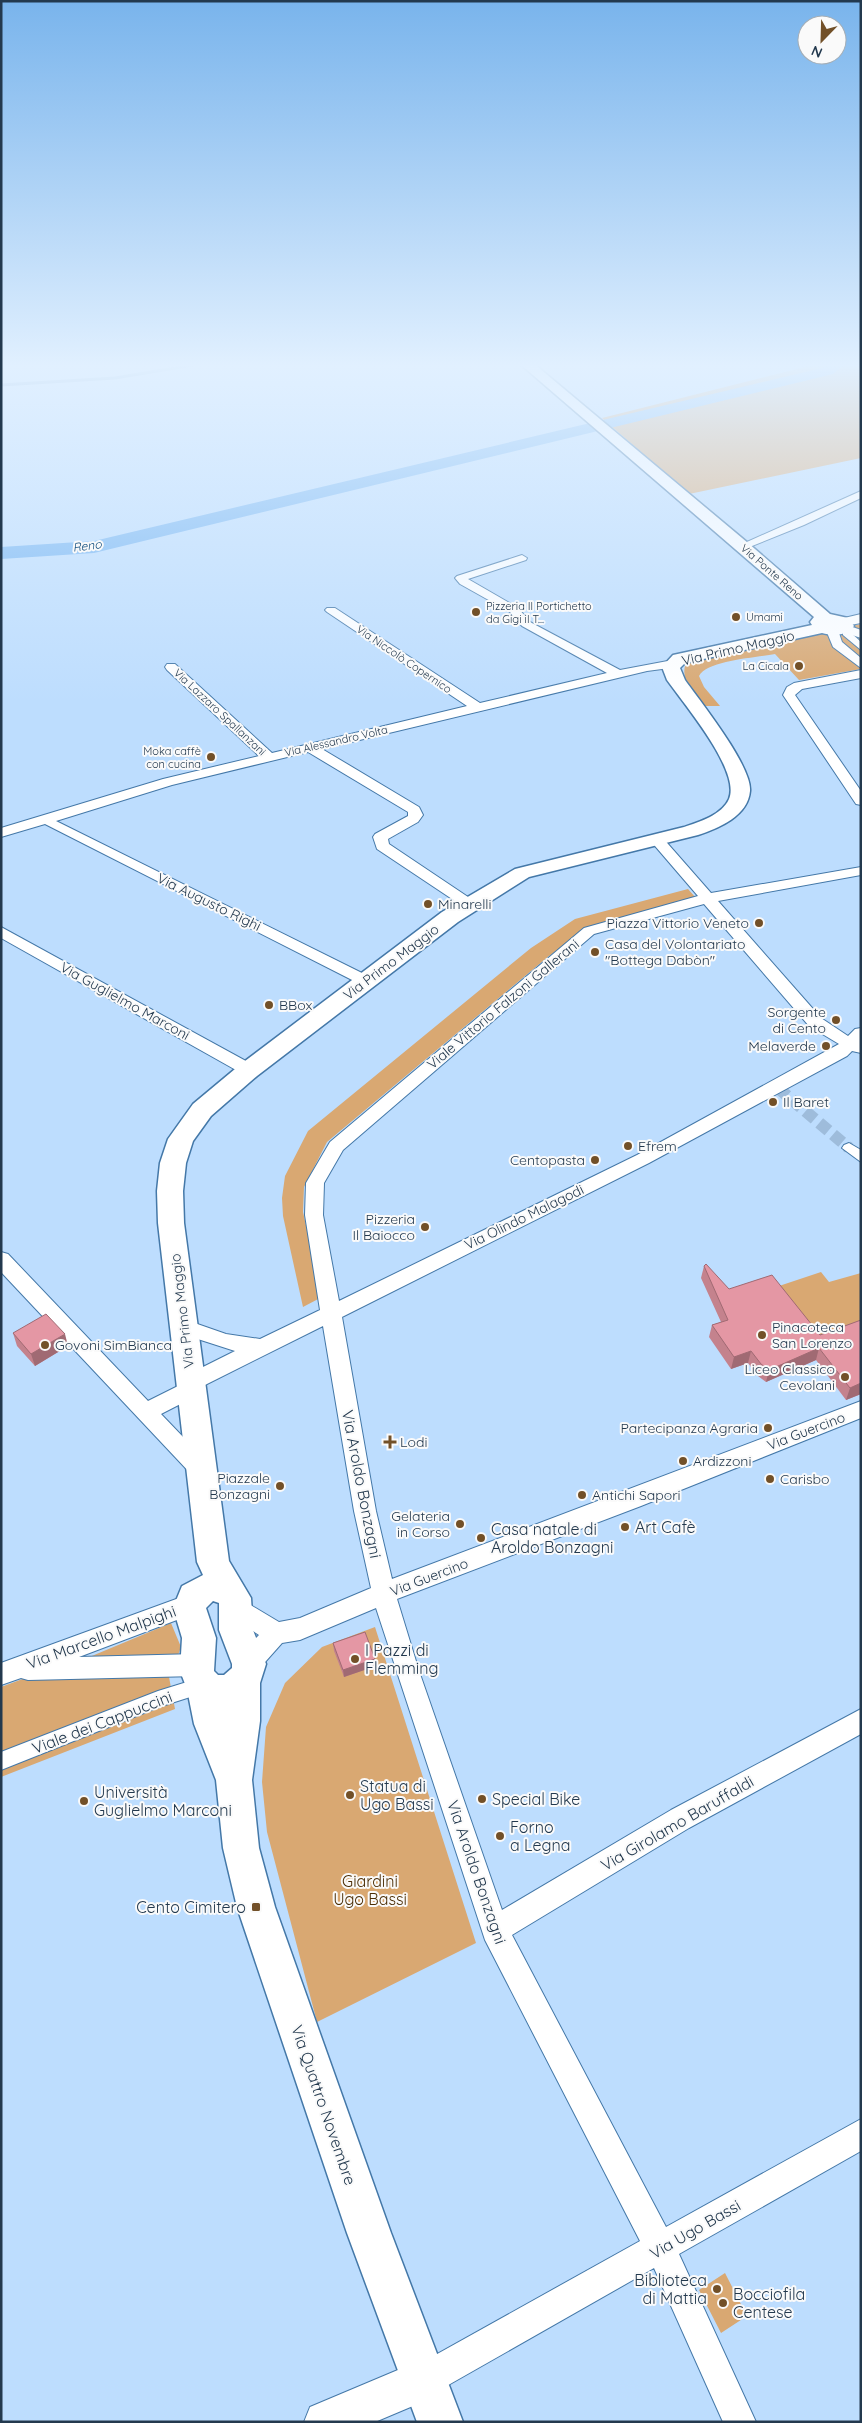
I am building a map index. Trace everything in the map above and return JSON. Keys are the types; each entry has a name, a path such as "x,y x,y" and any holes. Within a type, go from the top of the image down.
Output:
{"main road":[{"name":"Via Ponte Reno","path":"659,476 839,625"},
{"name":"Via Primo Maggio","path":"212,1591 171,1222 170,1191 173,1163 181,1139 195,1118 222,1092 469,904 522,873 697,830 720,820 735,805 741,788 729,758 673,676 671,670 674,664 692,656 839,625"},
{"path":"200,1675 214,1690 226,1691 246,1671 236,1631 212,1591"},
{"name":"Via Quattro Novembre","path":"212,1591 189,1609 197,1627 200,1675 211,1724 234,1780"},
{"name":"Via Quattro Novembre","path":"246,1671 243,1721 234,1780 241,1848 256,1907 362,2215 440,2422"}],"street":[{"path":"743,546 800,523 861,494"},
{"path":"522,558 461,578 464,582 514,610 526,624 618,674"},
{"name":"Via Niccolò Copernico","path":"331,610 478,708"},
{"path":"839,625 861,634"},
{"path":"839,625 861,647"},
{"path":"839,625 836,644 861,664"},
{"name":"Via Alessandro Volta","path":"1,833 168,782 618,674 658,665 674,664"},
{"name":"Via Lazzaro Spallanzani","path":"171,667 268,757"},
{"path":"861,674 798,686 791,690 789,694 791,701 861,801"},
{"path":"309,747 414,810 416,815 413,819 380,837 382,846 469,904"},
{"name":"Via Augusto Righi","path":"52,824 366,981"},
{"path":"656,839 815,1022 826,1030 858,1042"},
{"name":"Viale Vittorio Falzoni Gallerani","path":"331,1312 314,1214 315,1183 336,1146 589,931 708,898 861,871"},
{"name":"Via Guglielmo Marconi","path":"1,932 249,1070"},
{"name":"Via Olindo Malagodi","path":"190,1386 259,1347 651,1154 786,1084 858,1042"},
{"path":"849,1148 861,1158"},
{"path":"1,1259 200,1470"},
{"name":"Via Aroldo Bonzagni","path":"331,1312 366,1511 384,1594 407,1671 495,1930 661,2249 740,2422"},
{"path":"183,1327 224,1342 259,1347"},
{"path":"145,1412 190,1386"},
{"name":"Via Guercino","path":"276,1632 300,1629 384,1594 861,1410"},
{"path":"212,1591 276,1632 246,1671"},
{"name":"Via Marcello Malpighi","path":"6,1672 212,1591"},
{"name":"Via Marcello Malpighi","path":"6,1672 200,1675"},
{"name":"Viale dei Cappuccini","path":"1,1761 158,1699 200,1675"},
{"name":"Via Girolamo Baruffaldi","path":"495,1930 680,1819 861,1721"},
{"name":"Via Ugo Bassi","path":"424,2380 661,2249 861,2134"},
{"path":"325,2422 424,2380"}],"green space":[{"path":"668,476 775,476 689,494"},
{"path":"861,624 861,669 799,680 775,654 733,660 712,666 699,676 704,687 720,706 703,706 690,688 685,677 685,666 693,661"},
{"path":"688,889 696,898 590,927 549,956 327,1142 304,1187 303,1212 322,1297 303,1307 283,1216 282,1198 285,1176 308,1131 531,948 575,919"},
{"path":"821,1272 829,1282 861,1273 861,1327 815,1343 773,1288"},
{"path":"171,1623 181,1647 177,1658 75,1663"},
{"name":"Giardini Ugo Bassi","path":"375,1627 476,1943 317,2022 267,1832 262,1782 266,1727 285,1683 322,1647"},
{"path":"28,1677 169,1677 175,1709 1,1777 1,1687"},
{"name":"Bocciofila Centese","path":"725,2273 747,2316 721,2333 699,2290"}],"building":[{"path":"706,1264 729,1289 772,1275 820,1335 861,1320 861,1383 850,1388 819,1348 769,1370 761,1364 751,1351 734,1357 712,1325 728,1320 704,1266"},
{"path":"46,1314 65,1334 31,1354 13,1333"},
{"name":"I Pazzi di Flemming","path":"365,1632 375,1659 343,1670 333,1643"}],"waterway":[{"name":"Reno","path":"1,553 94,547 389,476"}],"tunnel":[{"path":"778,1088 849,1148"}],"place":[{"name":"Pizzeria Il Portichetto da Gigi il T...","path":"476,612"},
{"name":"Umami","path":"736,617"},
{"name":"La Cicala","path":"799,666"},
{"name":"Moka caffè con cucina","path":"211,757"},
{"name":"Minarelli","path":"428,904"},
{"name":"Piazza Vittorio Veneto","path":"759,923"},
{"name":"Casa del Volontariato \"Bottega Dabòn\"","path":"595,952"},
{"name":"BBox","path":"269,1005"},
{"name":"Sorgente di Cento","path":"836,1020"},
{"name":"Melaverde","path":"826,1046"},
{"name":"Il Baret","path":"773,1102"},
{"name":"Efrem","path":"628,1146"},
{"name":"Centopasta","path":"595,1160"},
{"name":"Pizzeria Il Baiocco","path":"425,1227"},
{"name":"Pinacoteca San Lorenzo","path":"762,1335"},
{"name":"Govoni SimBianca","path":"45,1345"},
{"name":"Liceo Classico Cevolani","path":"845,1377"},
{"name":"Partecipanza Agraria","path":"768,1428"},
{"name":"Lodi","path":"390,1442"},
{"name":"Ardizzoni","path":"683,1461"},
{"name":"Carisbo","path":"770,1479"},
{"name":"Piazzale Bonzagni","path":"280,1486"},
{"name":"Antichi Sapori","path":"582,1495"},
{"name":"Gelateria in Corso","path":"460,1524"},
{"name":"Art Cafè","path":"625,1527"},
{"name":"Casa natale di Aroldo Bonzagni","path":"481,1538"},
{"name":"I Pazzi di Flemming","path":"355,1659"},
{"name":"Statua di Ugo Bassi","path":"350,1795"},
{"name":"Special Bike","path":"482,1799"},
{"name":"Università Guglielmo Marconi","path":"84,1801"},
{"name":"Forno a Legna","path":"500,1836"},
{"name":"Cento Cimitero","path":"256,1907"},
{"name":"Biblioteca di Mattia","path":"717,2289"},
{"name":"Bocciofila Centese","path":"723,2303"}]}
